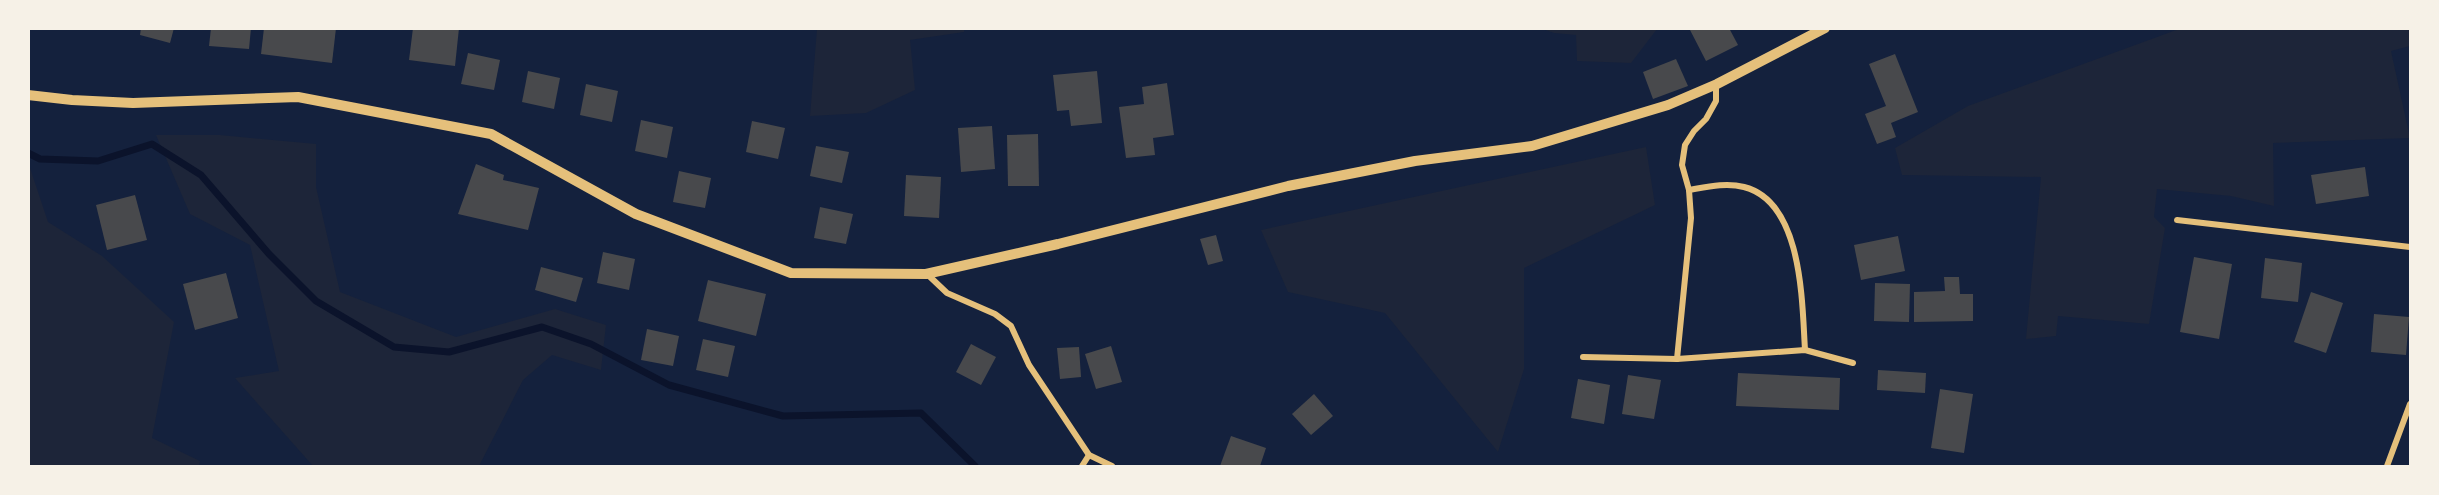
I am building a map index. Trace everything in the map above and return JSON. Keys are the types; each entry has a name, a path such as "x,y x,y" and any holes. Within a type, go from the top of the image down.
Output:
{"street":[{"path":"28,94 72,100 133,103 298,97 490,134 636,214 791,273 926,274 1058,244 1288,186 1415,161 1532,146 1668,105 1716,84 1825,28"},
{"path":"1677,359 1691,218 1689,190 1682,165 1685,146 1716,101 1716,84"},
{"path":"1689,190 1716,185 1744,187 1764,196 1776,209 1791,239 1800,271 1805,350"},
{"path":"2177,220 2410,247"},
{"path":"926,274 947,293 995,315 1011,326 1029,365 1089,455 1112,466"},
{"path":"1583,357 1677,359 1805,350 1853,363"},
{"path":"2387,466 2410,404"},
{"path":"1082,466 1089,455"}],"shaded area":[{"path":"964,28 964,32 910,40 915,90 866,113 810,116 817,29"},
{"path":"1657,28 1631,63 1577,61 1576,35 1554,33 1543,29"},
{"path":"2179,29 2410,29 2410,46 2391,51 2410,138 2273,143 2274,206 2231,196 2157,189 2154,217 2165,228 2149,324 2058,316 2056,336 2026,339 2041,177 1902,175 1895,148 1968,106"},
{"path":"156,135 220,135 316,144 316,187 340,292 456,337 555,309 606,325 601,370 552,355 523,380 479,466 313,466 235,378 279,371 250,245 190,214"},
{"path":"1646,147 1655,205 1524,268 1524,369 1498,452 1385,313 1288,292 1261,230"},
{"path":"28,162 48,222 102,256 174,322 152,438 200,461 199,466 29,466"}],"building":[{"path":"141,28 174,28 170,43 140,35"},
{"path":"211,28 251,28 249,49 209,46"},
{"path":"264,28 336,28 332,63 261,54"},
{"path":"413,28 459,28 455,66 409,60"},
{"path":"1689,28 1729,28 1738,45 1706,61"},
{"path":"468,53 500,60 494,90 461,84"},
{"path":"1895,54 1918,112 1891,123 1896,137 1877,144 1865,114 1886,106 1869,64"},
{"path":"1676,59 1688,86 1653,99 1643,72"},
{"path":"528,71 560,78 554,109 522,102"},
{"path":"1097,71 1102,123 1071,126 1069,110 1057,111 1053,75"},
{"path":"1167,83 1174,135 1153,138 1155,155 1126,158 1119,107 1144,104 1142,87"},
{"path":"586,84 618,91 612,122 580,115"},
{"path":"641,120 673,127 667,158 635,151"},
{"path":"752,121 785,128 778,159 746,152"},
{"path":"992,126 995,169 961,172 958,128"},
{"path":"1038,134 1039,186 1008,186 1007,135"},
{"path":"816,146 849,152 842,183 810,176"},
{"path":"476,164 504,175 503,180 539,188 528,230 458,214"},
{"path":"2365,167 2369,196 2316,204 2311,175"},
{"path":"679,171 711,178 705,208 673,202"},
{"path":"906,175 941,177 939,218 904,216"},
{"path":"135,195 147,240 107,250 96,205"},
{"path":"820,207 853,214 846,244 814,238"},
{"path":"1216,235 1223,261 1208,265 1200,239"},
{"path":"1898,236 1905,271 1861,280 1854,245"},
{"path":"603,252 635,259 629,290 597,283"},
{"path":"2194,257 2232,264 2219,339 2180,332"},
{"path":"2265,258 2302,263 2298,302 2261,298"},
{"path":"541,267 583,278 576,302 535,290"},
{"path":"226,273 238,318 195,330 183,284"},
{"path":"1944,277 1959,277 1960,294 1973,294 1973,321 1914,322 1914,292 1945,291"},
{"path":"708,280 766,294 756,336 698,321"},
{"path":"1875,283 1910,284 1909,322 1874,321"},
{"path":"2311,292 2343,303 2326,353 2294,342"},
{"path":"2374,314 2409,317 2406,355 2371,352"},
{"path":"647,329 679,336 673,366 641,360"},
{"path":"703,339 735,346 728,377 696,370"},
{"path":"971,344 996,357 981,385 956,372"},
{"path":"1111,346 1122,382 1096,389 1085,354"},
{"path":"1079,347 1081,377 1060,379 1057,348"},
{"path":"1878,370 1926,373 1925,393 1877,390"},
{"path":"1738,373 1840,378 1839,410 1736,406"},
{"path":"1628,375 1661,380 1654,419 1622,414"},
{"path":"1578,379 1610,385 1604,424 1571,418"},
{"path":"1940,389 1973,394 1964,453 1931,448"},
{"path":"1314,394 1333,416 1311,435 1292,414"},
{"path":"1231,436 1266,448 1260,466 1220,466"}],"waterway":[{"path":"28,153 40,159 98,161 152,144 201,175 269,254 316,301 394,347 449,352 542,327 591,344 669,385 783,416 921,413 975,466"}]}
